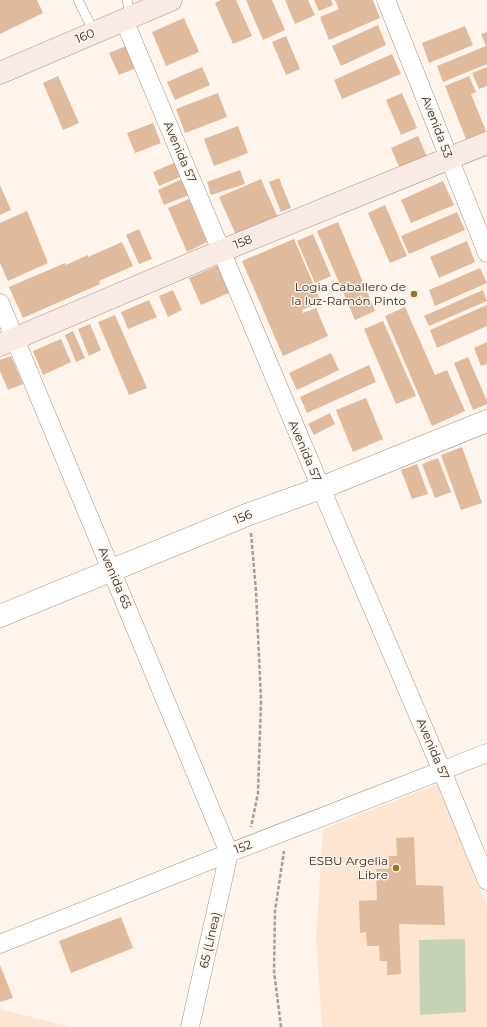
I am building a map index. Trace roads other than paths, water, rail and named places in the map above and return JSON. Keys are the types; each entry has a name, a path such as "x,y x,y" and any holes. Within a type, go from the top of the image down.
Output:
{"main road":[{"name":"160","path":"0,73 94,32 128,12 172,0"},
{"name":"158","path":"7,342 221,250 487,143"}],"street":[{"name":"Avenida 53","path":"386,0 487,254"},
{"name":"Avenida 57","path":"128,12 221,250 442,770 487,881"},
{"name":"Avenida 65","path":"0,303 7,342 112,571 229,852"},
{"name":"156","path":"0,616 249,514 321,488 487,421"},
{"name":"152","path":"0,944 229,852 487,753"},
{"name":"65 (Línea)","path":"190,1027 229,852"}],"lane":[{"path":"78,0 94,32"}],"place":[{"name":"Logia Caballero de la luz-Ramón Pinto","path":"414,294"},
{"name":"ESBU Argelia Libre","path":"396,868"}]}
